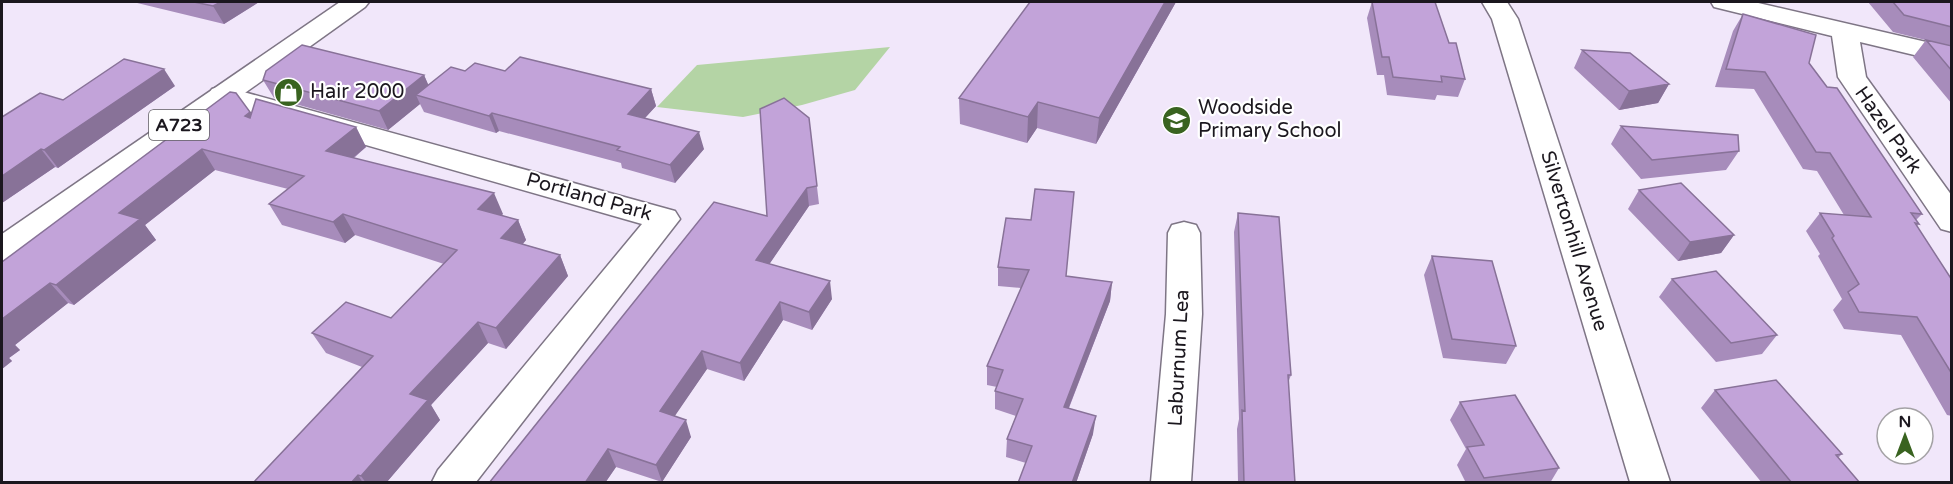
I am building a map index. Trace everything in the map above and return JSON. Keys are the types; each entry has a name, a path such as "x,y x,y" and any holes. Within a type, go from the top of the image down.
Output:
{"street":[{"name":"A723","path":"2,250 356,2"},
{"name":"Silvertonhill Avenue","path":"1495,2 1505,19 1650,483"},
{"path":"1723,2 1952,56"},
{"name":"Hazel Park","path":"1845,31 1852,78 1952,222"},
{"name":"Portland Park","path":"222,95 664,219 452,483"},
{"name":"Laburnum Lea","path":"1171,483 1184,314 1184,233"}],"green space":[{"path":"890,47 855,90 802,105 743,117 657,107 697,65"}],"building":[{"path":"194,2 221,2 213,6"},
{"path":"1030,2 1165,2 1099,118 1038,102 1028,117 959,98"},
{"path":"1372,2 1435,2 1449,43 1456,43 1465,79 1441,76 1442,82 1393,77 1389,57 1382,57"},
{"path":"1893,2 1952,2 1952,27 1904,15"},
{"path":"1743,14 1816,35 1809,63 1827,87 1837,88 1922,214 1911,213 1919,224 1915,223 1952,280 1952,374 1917,317 1859,312 1848,292 1859,284 1820,213 1871,217 1830,153 1816,152 1765,72 1726,69"},
{"path":"1926,40 1952,46 1952,71"},
{"path":"302,45 424,75 379,111 263,80 266,71"},
{"path":"1582,50 1630,53 1669,84 1629,91"},
{"path":"520,57 651,89 628,114 699,132 670,165 617,150 620,147 492,113 489,116 416,95 451,67 465,71 475,63 505,71"},
{"path":"124,59 164,69 2,176 2,117 40,93 63,100"},
{"path":"230,92 236,93 250,112 245,116 250,118 256,99 356,127 326,151 494,193 478,209 518,220 501,238 560,255 496,328 478,322 410,394 428,400 361,476 358,475 351,483 253,483 373,356 312,333 346,302 391,318 457,250 343,214 333,222 269,204 304,176 202,149 119,213 140,219 56,285 50,283 2,319 2,262"},
{"path":"784,98 809,118 817,186 807,188 756,260 830,281 809,312 780,302 740,363 702,351 660,411 686,420 656,465 608,449 585,483 489,483 714,202 767,216 760,109"},
{"path":"1621,126 1738,135 1739,151 1652,160"},
{"path":"1681,183 1734,235 1690,242 1639,190"},
{"path":"1035,189 1074,192 1066,276 1112,282 1064,407 1096,416 1072,483 1018,483 1032,446 1007,439 1023,399 995,391 1003,370 987,366 1029,270 998,267 1006,218 1031,220"},
{"path":"1238,213 1279,217 1291,375 1288,375 1295,483 1244,483 1242,410 1245,411"},
{"path":"1432,256 1492,261 1516,346 1452,339"},
{"path":"1716,271 1777,335 1731,343 1672,279"},
{"path":"1776,380 1842,454 1836,455 1860,483 1792,483 1715,390"},
{"path":"1515,395 1559,468 1484,478 1467,447 1484,445 1460,402"}],"place":[{"name":"Hair 2000","path":"289,92"},
{"name":"Woodside Primary School","path":"1177,120"}]}
